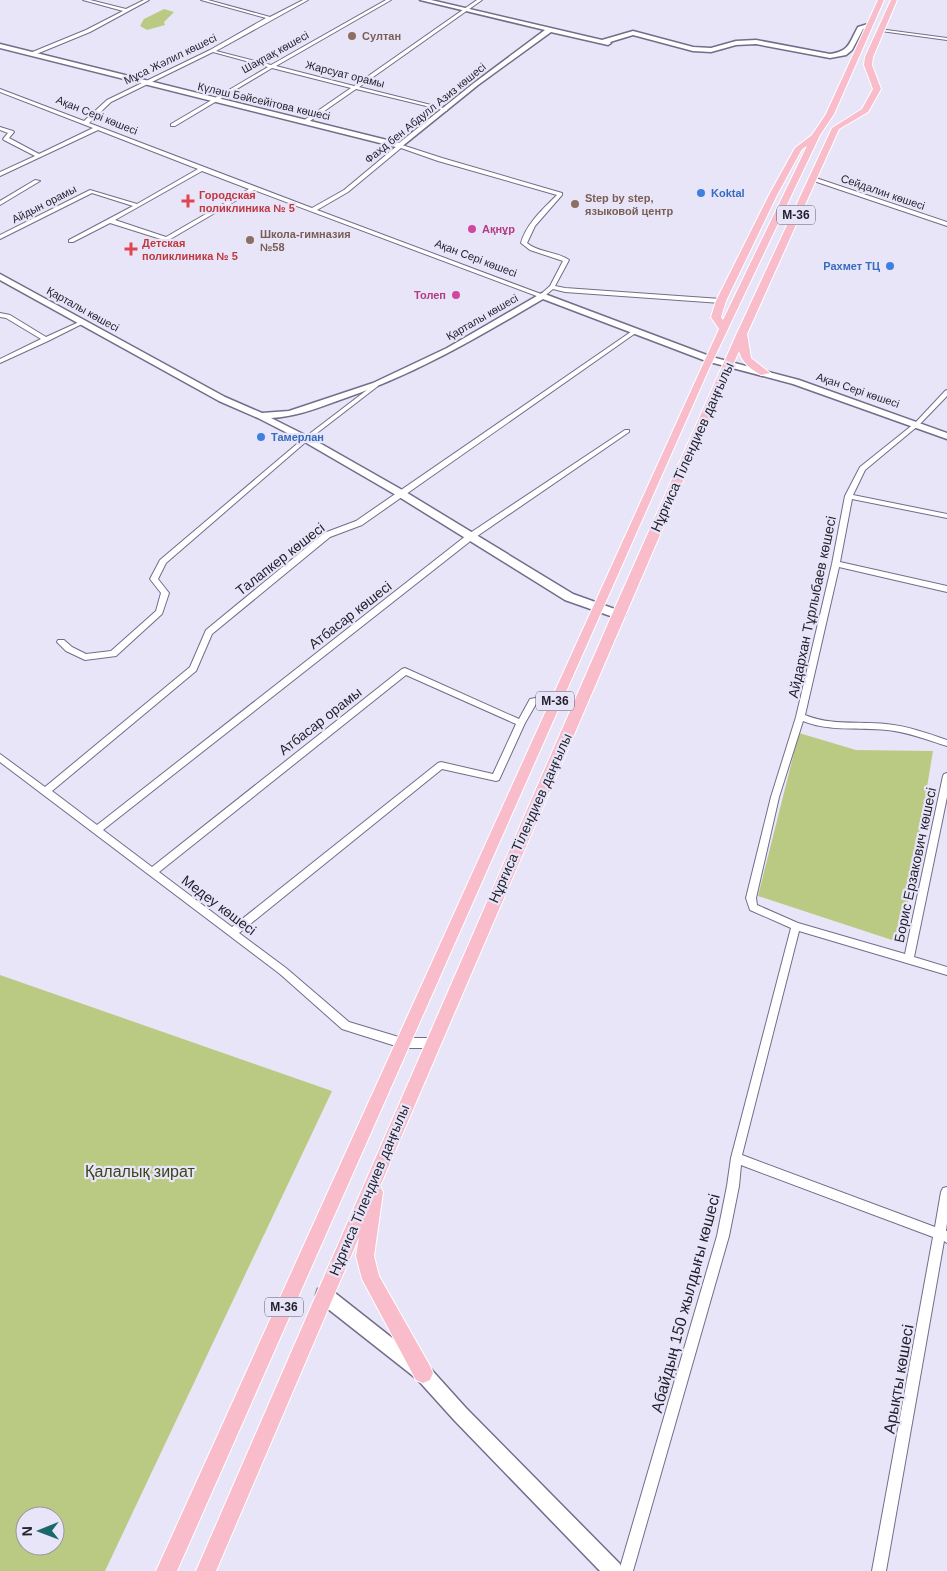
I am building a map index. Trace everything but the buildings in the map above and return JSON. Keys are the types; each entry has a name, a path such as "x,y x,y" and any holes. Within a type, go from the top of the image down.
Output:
{"main road":[{"name":"Нұрғиса Тілендиев даңғылы","path":"166,1571 556,697 723,328 816,135 842,88 880,0"},
{"path":"822,126 836,128 860,114 872,101 877,88 868,65 869,57 894,0"},
{"name":"Нұрғиса Тілендиев даңғылы","path":"206,1571 432,1043 728,364 836,128"},
{"path":"723,328 716,317 726,290 773,195 799,148 816,135"},
{"path":"777,216 794,220"},
{"path":"726,290 747,278"},
{"path":"742,333 745,357 751,365 765,373"},
{"path":"378,1171 365,1256 371,1279 381,1301 424,1373"}],"street":[{"path":"85,0 127,11"},
{"path":"32,54 147,0"},
{"path":"203,0 270,18"},
{"name":"Мұса Жәлил көшесі","path":"84,124 95,116 101,106 109,101 212,51 306,0"},
{"name":"Шақпақ көшесі","path":"173,125 270,65 342,28 389,0"},
{"path":"423,0 616,45"},
{"path":"306,122 480,0"},
{"path":"601,42 633,33 694,49 711,50 736,43 756,42 830,56 844,54 850,49 860,28 868,26"},
{"name":"Фахд бен Абдулл Азиз көшесі","path":"313,210 346,191 445,110 549,30"},
{"path":"881,30 947,39"},
{"name":"Күләш Бәйсейітова көшесі","path":"0,46 400,146 494,176 522,182 560,194 524,239 527,246 557,254 566,260 552,287"},
{"name":"Жарсуат орамы","path":"212,51 445,110"},
{"name":"Ақан Сері көшесі","path":"0,90 202,170 709,359 765,373 917,424 947,436"},
{"path":"0,128 11,132 6,139 38,155"},
{"path":"0,174 96,129"},
{"path":"71,241 202,170"},
{"name":"Сейдалин көшесі","path":"813,179 947,224"},
{"name":"Айдын орамы","path":"0,203 37,181"},
{"path":"111,221 168,239 254,188"},
{"name":"Айдын орамы","path":"0,237 88,192 98,192 138,206"},
{"name":"Қарталы көшесі","path":"0,277 222,399 306,439 400,493 569,597 619,614"},
{"path":"552,287 565,290 721,302"},
{"name":"Қарталы көшесі","path":"260,416 290,414 376,385 450,350 542,296 552,287"},
{"path":"0,315 8,316 46,340"},
{"path":"0,361 81,323"},
{"name":"Талапкер көшесі","path":"46,791 192,668 209,632 327,535 359,523 635,331"},
{"path":"61,642 69,649 85,657 113,654 159,612 165,593 154,579 163,562 306,439 376,385"},
{"name":"Айдархан Тұрлыбаев көшесі","path":"947,392 917,424 862,469 849,496 836,564 800,717 819,726 887,728 914,732 947,743"},
{"name":"Атбасар көшесі","path":"96,830 470,537 626,431"},
{"path":"849,496 947,516"},
{"path":"836,564 947,589"},
{"name":"Атбасар орамы","path":"152,872 405,671 522,723"},
{"path":"232,932 441,765 496,778 533,701 556,697"},
{"path":"800,717 775,797 751,898 754,907 796,926 947,971"},
{"name":"Медеу көшесі","path":"0,757 283,971 346,1026 402,1043 432,1043"},
{"name":"Борис Ерзакович көшесі","path":"910,960 947,776"},
{"name":"Абайдың 150 жылдығы көшесі","path":"626,1571 723,1236 733,1186 736,1158 796,926"},
{"path":"736,1158 944,1236"},
{"name":"Арықты көшесі","path":"879,1571 944,1236 947,1192"},
{"path":"324,1295 424,1373 453,1407 612,1571"}],"green space":[{"path":"164,9 174,12 164,22 165,25 147,30 140,26 144,19"},
{"path":"799,733 856,750 933,751 901,943 758,896"},
{"name":"Қалалық зират","path":"0,975 332,1091 105,1571 0,1571"}],"place":[{"name":"Султан","path":"352,36"},
{"name":"Koktal","path":"701,193"},
{"name":"Городская поликлиника № 5","path":"188,201"},
{"name":"Step by step, языковой центр","path":"575,204"},
{"name":"Ақнұр","path":"472,229"},
{"name":"Школа-гимназия №58","path":"250,240"},
{"name":"Детская поликлиника № 5","path":"131,249"},
{"name":"Рахмет ТЦ","path":"890,266"},
{"name":"Толеп","path":"456,295"},
{"name":"Тамерлан","path":"261,437"}]}
